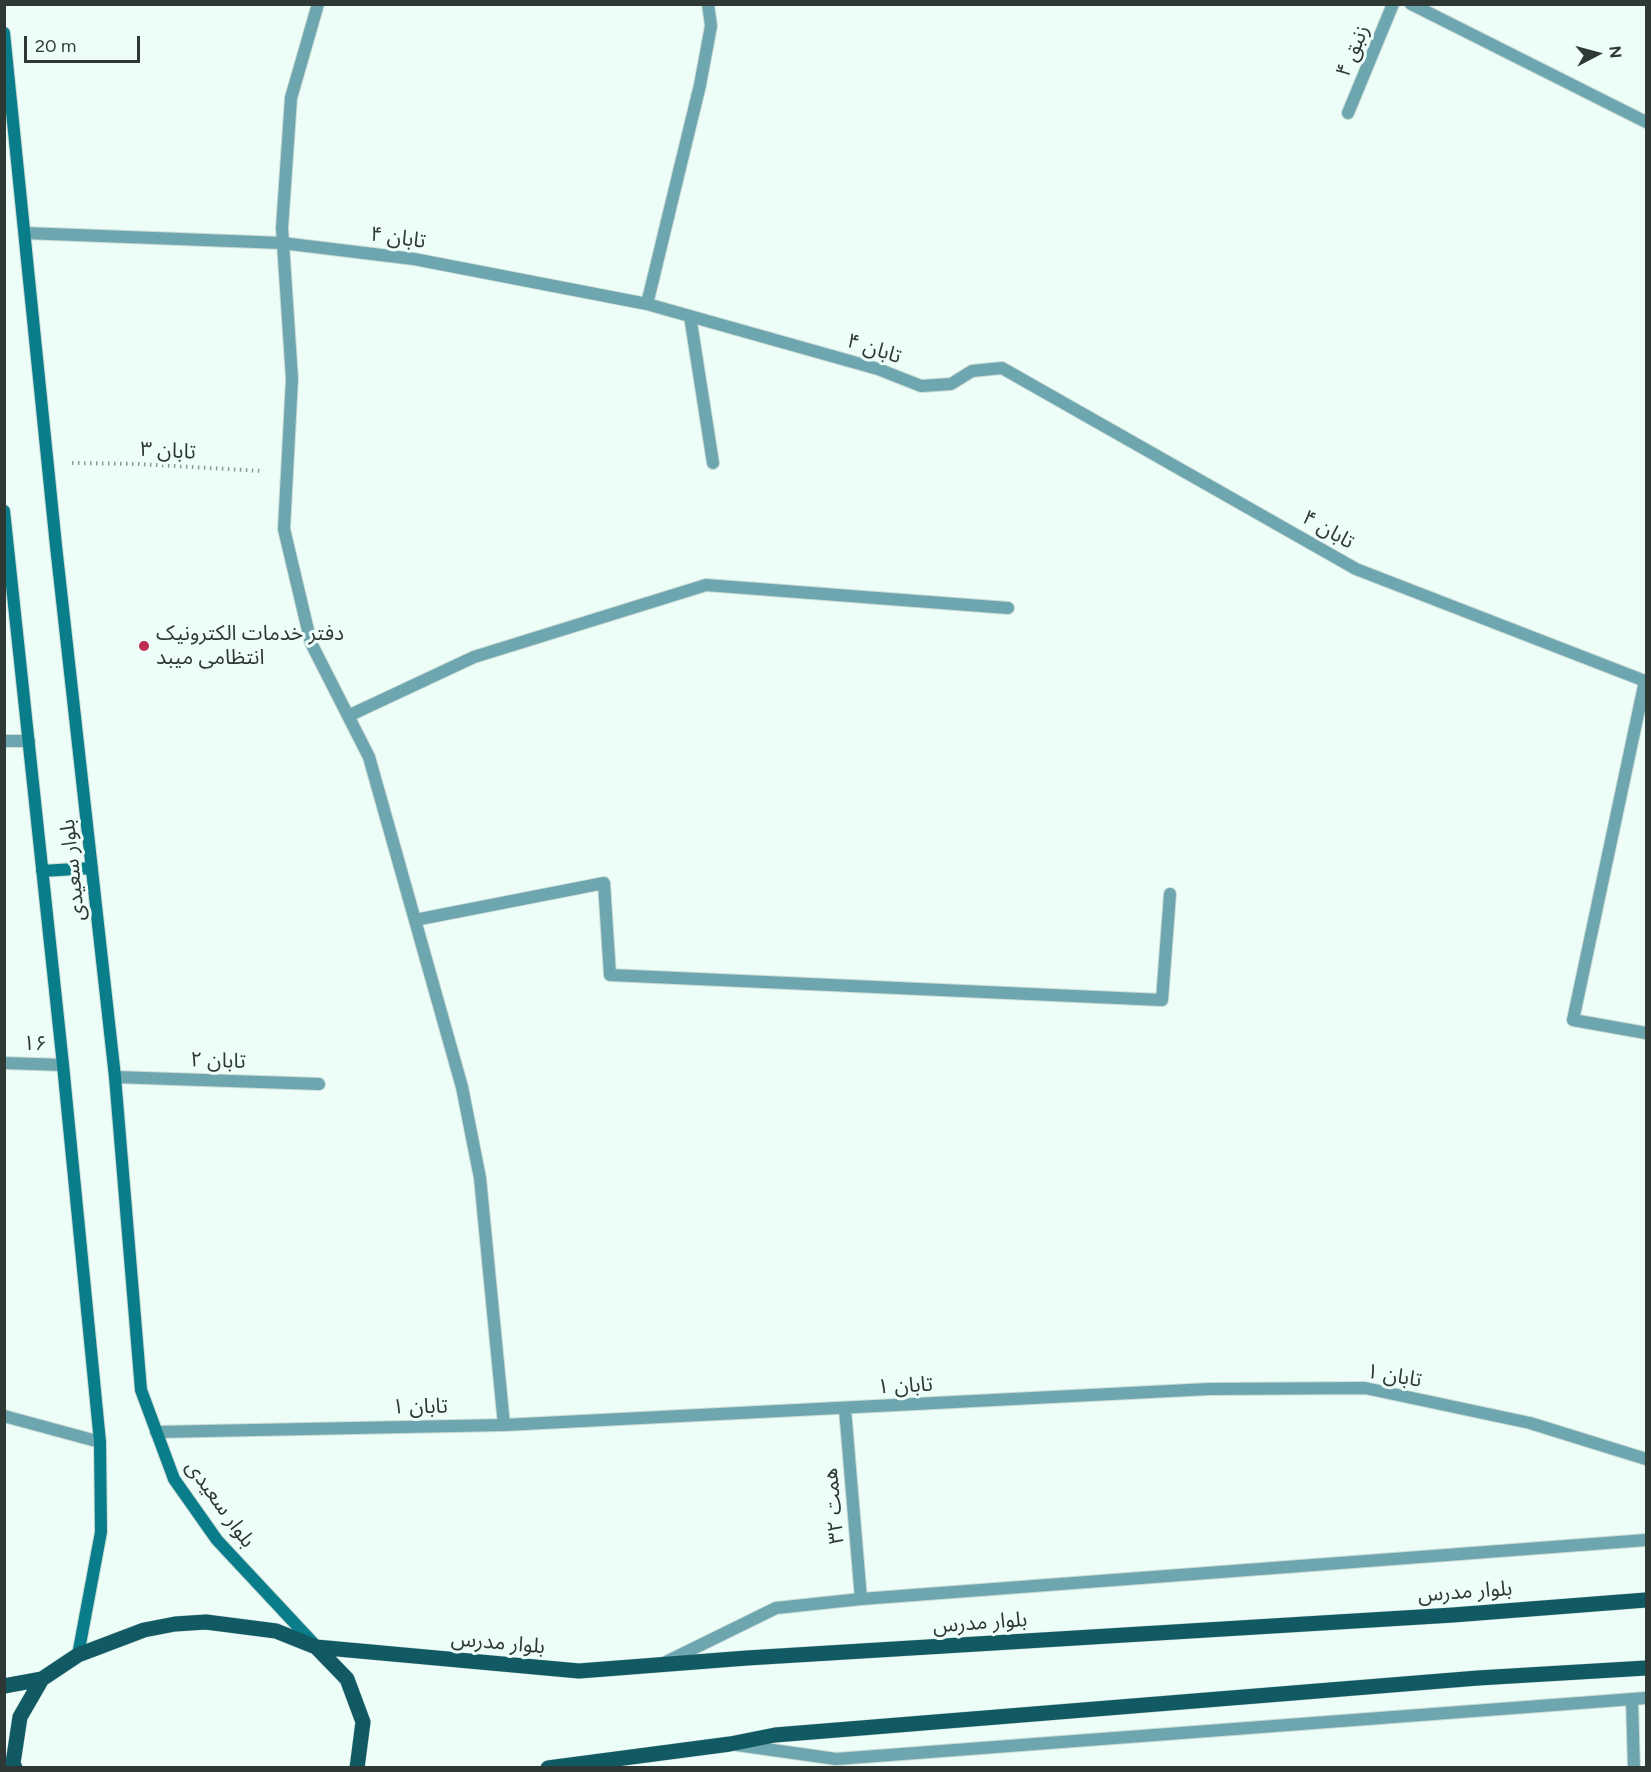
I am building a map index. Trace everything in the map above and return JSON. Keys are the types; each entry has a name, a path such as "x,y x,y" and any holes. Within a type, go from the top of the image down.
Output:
{"main road":[{"name":"بلوار سعیدی","path":"4,33 115,1077 141,1390 174,1479 217,1540 316,1647"},
{"name":"بلوار سعیدی","path":"4,511 63,1065 100,1442 101,1532 78,1654"},
{"path":"42,871 92,868"},
{"name":"بلوار مدرس","path":"316,1647 579,1671 1454,1615 1647,1600"},
{"path":"4,1686 42,1679 78,1654 144,1630 175,1624 206,1623 276,1631 316,1647 347,1679 363,1722 357,1767"},
{"path":"548,1767 730,1744 775,1735 1466,1679 1647,1668"},
{"path":"15,1767 20,1717 42,1679"}],"street":[{"path":"318,4 291,98 282,228 292,379 284,529 311,643 369,757 462,1087 480,1178 504,1425"},
{"path":"647,304 704,65 711,26 708,4"},
{"name":"زنبق ۴","path":"1348,113 1394,4"},
{"path":"1411,4 1647,122"},
{"name":"تابان ۴","path":"25,233 282,243 414,259 647,304 878,369 921,386 951,384 972,371 1002,368 1356,569 1645,681 1573,1020 1647,1033"},
{"path":"690,316 713,463"},
{"path":"348,716 474,657 706,585 1008,608"},
{"path":"4,741 29,741"},
{"path":"415,920 604,883 610,975 1162,1000 1170,894"},
{"name":"۱۶","path":"4,1063 63,1065"},
{"name":"تابان ۲","path":"115,1077 319,1084"},
{"name":"تابان ۱","path":"156,1432 504,1425 1209,1389 1365,1388 1530,1423 1647,1459"},
{"name":"همت ۳۲","path":"845,1409 861,1599"},
{"path":"4,1416 100,1442"},
{"path":"659,1665 776,1608 861,1599 1647,1540"},
{"path":"730,1744 836,1759 1647,1698"},
{"path":"1632,1700 1634,1767"}],"path":[{"name":"تابان ۳","path":"48,463 138,464 287,473"}],"place":[{"name":"دفتر خدمات الکترونیک انتظامی میبد","path":"144,646"}]}
